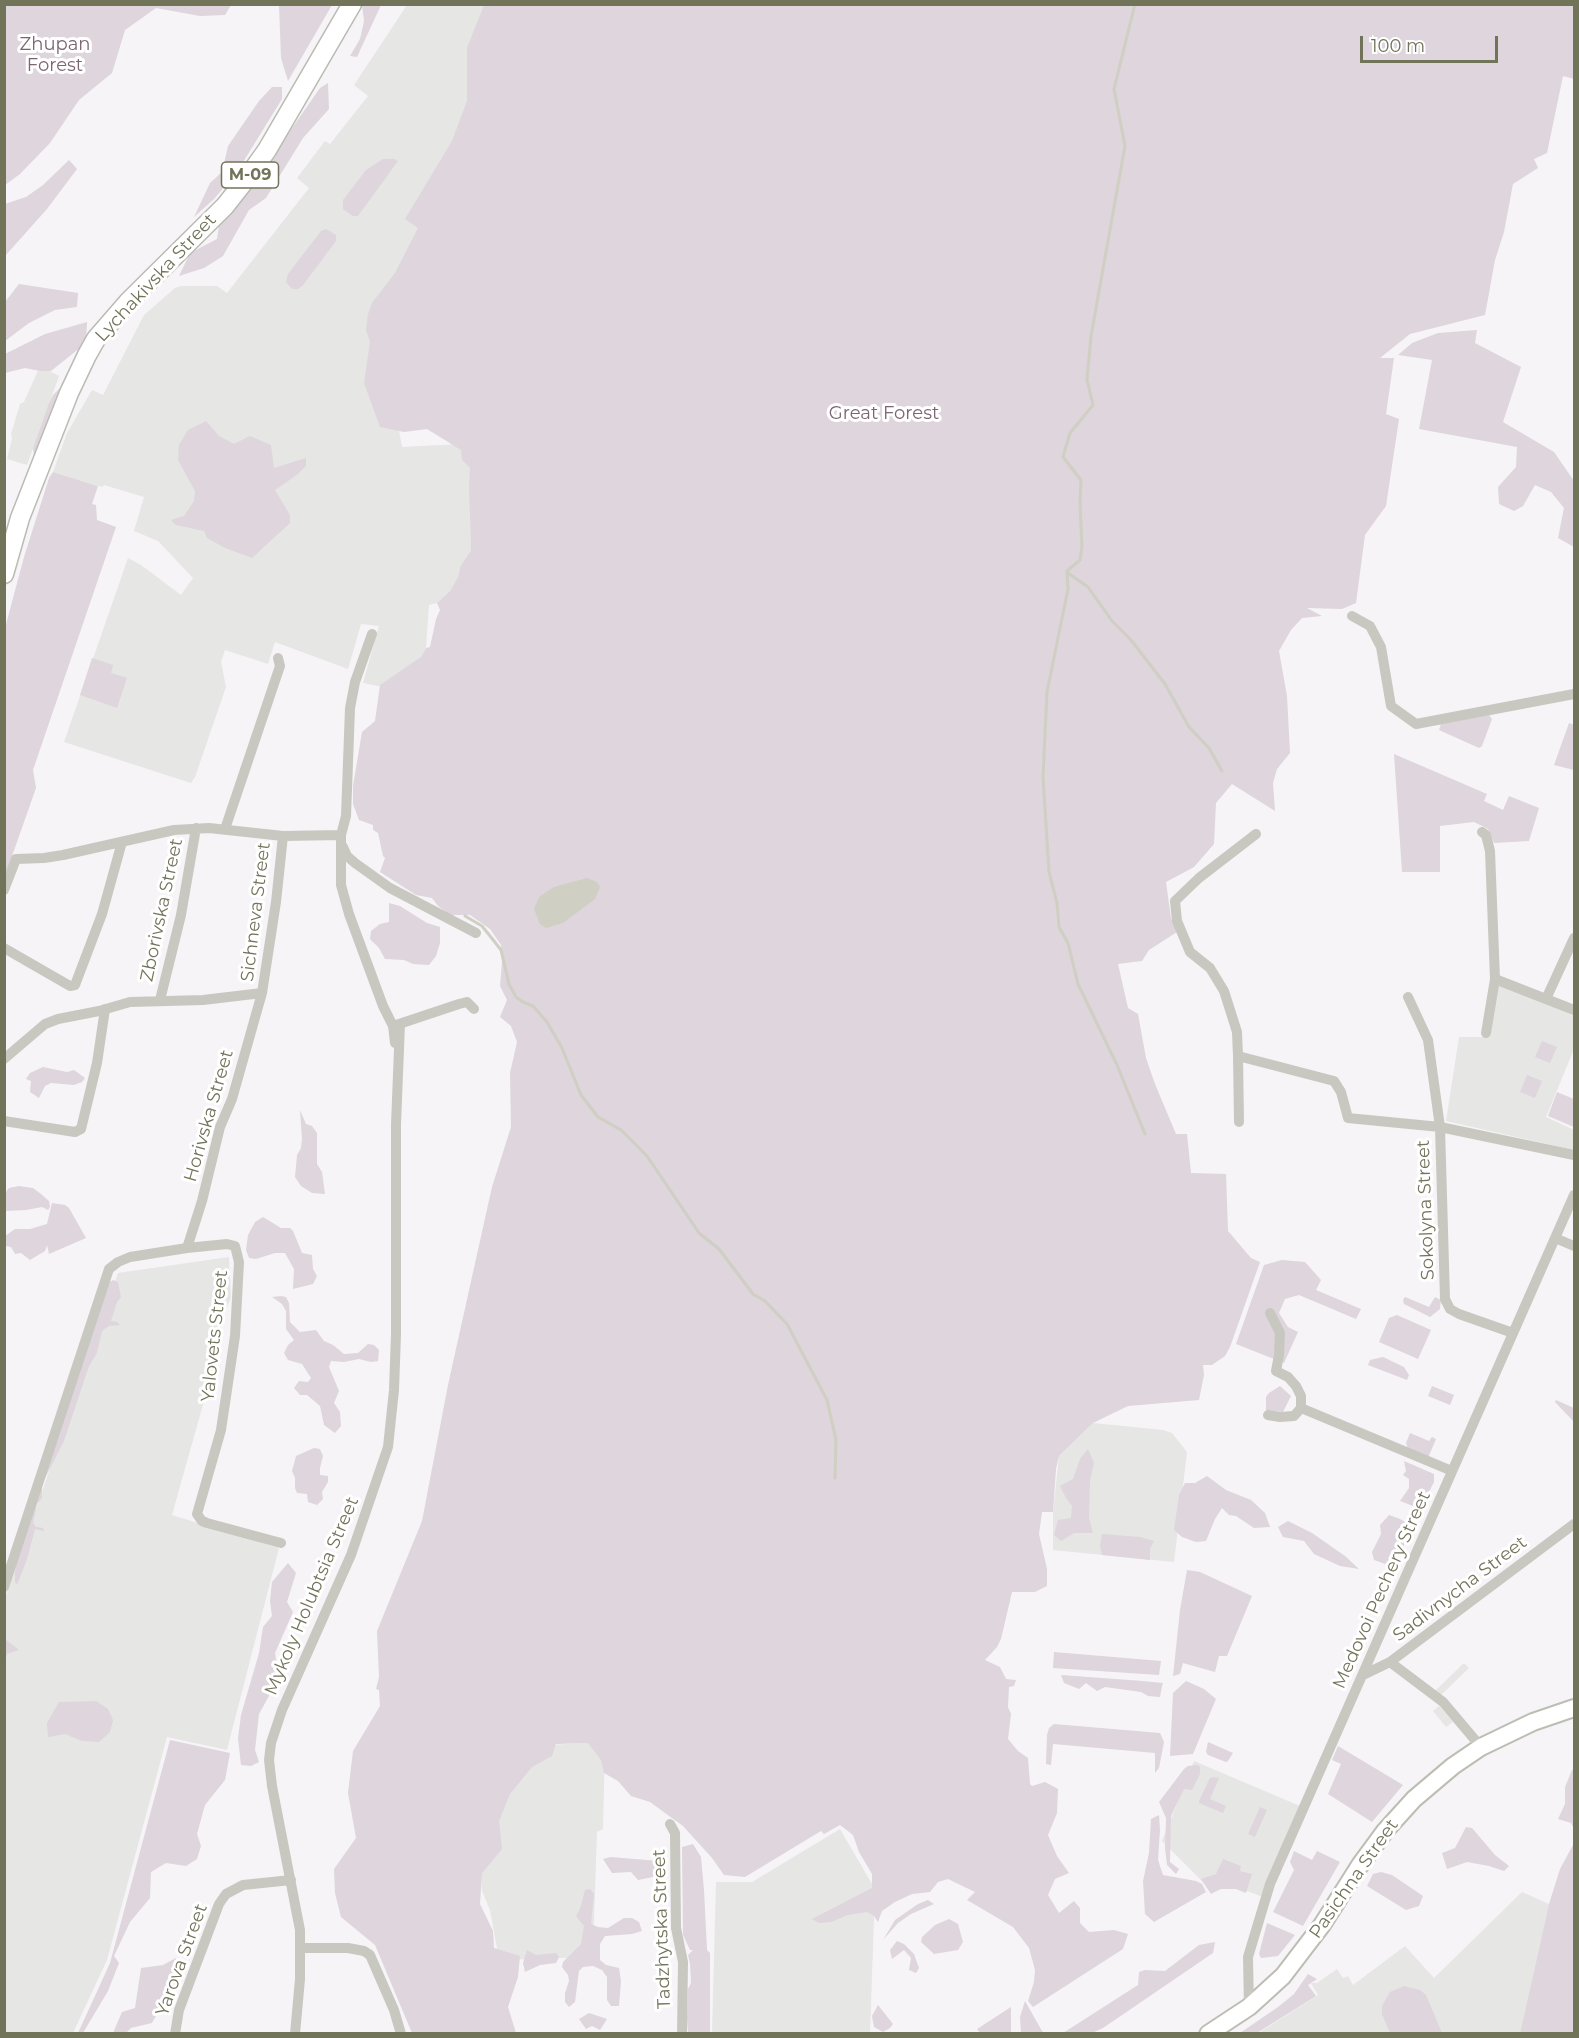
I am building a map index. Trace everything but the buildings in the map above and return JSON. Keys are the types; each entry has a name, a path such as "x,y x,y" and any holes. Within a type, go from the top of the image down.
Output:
{"main road":[{"name":"Lychakivska Street","path":"4,574 14,535 30,490 76,377 91,347 129,302 225,206 247,178 267,150 352,4"},
{"name":"Pasichna Street","path":"1208,2034 1249,2007 1283,1976 1304,1951 1360,1865 1398,1816 1434,1782 1481,1747 1533,1722 1575,1707"}],"street":[{"path":"1352,616 1370,626 1381,647 1391,706 1416,724 1575,694"},
{"name":"Mykoly Holubtsia Street","path":"296,2034 301,1948 291,1880 272,1786 269,1760 271,1743 282,1710 351,1555 383,1463 390,1428 396,1334 397,1025 383,1006 341,885 341,835 346,816 350,708 355,682 372,634"},
{"path":"225,829 280,666 278,658"},
{"name":"Zborivska Street","path":"160,1000 181,915 196,828"},
{"path":"4,890 16,859 44,858 174,830 225,829 283,836 341,835 347,856 355,863 407,898 476,933"},
{"path":"1482,832 1486,835 1490,850 1495,979 1486,1034"},
{"path":"1239,1122 1237,1032 1224,991 1210,968 1190,952 1177,921 1175,901 1199,878 1256,834"},
{"name":"Sichneva Street","path":"262,993 276,902 283,836"},
{"path":"4,948 70,987 75,985 102,914 122,842"},
{"path":"1546,999 1575,938"},
{"path":"1495,979 1575,1010"},
{"path":"4,1059 51,1021 130,1002 203,1000 262,993"},
{"name":"Horivska Street","path":"187,1248 202,1201 220,1127 232,1099 262,993"},
{"path":"1408,997 1428,1040 1440,1127 1575,1155"},
{"path":"397,1025 467,1002 474,1009"},
{"path":"4,1121 75,1132 81,1129 105,1009"},
{"name":"Sokolyna Street","path":"1239,1056 1334,1082 1341,1092 1348,1118 1440,1127 1445,1299 1450,1309 1459,1314 1513,1333"},
{"name":"Medovoi Pechery Street","path":"1249,2007 1248,1957 1270,1884 1575,1195"},
{"path":"1555,1238 1575,1246"},
{"name":"Yalovets Street","path":"4,1587 109,1269 130,1257 187,1248 227,1244 235,1246 239,1262 235,1336 221,1430 197,1514 202,1521 207,1523 281,1543"},
{"path":"1268,1415 1294,1416 1300,1408 1300,1396 1296,1386 1288,1377 1276,1371 1280,1333 1270,1313"},
{"path":"1300,1408 1452,1471"},
{"name":"Sadivnycha Street","path":"1362,1676 1390,1662 1575,1524"},
{"path":"1390,1662 1443,1702 1481,1747"},
{"name":"Tadzhytska Street","path":"670,1824 675,1833 676,1928 683,1962 682,2034"},
{"name":"Yarova Street","path":"175,2034 179,2010 219,1904 226,1894 243,1885 291,1880"},
{"path":"301,1948 348,1948 364,1951 370,1955 394,2010 401,2034"}],"shaded area":[{"path":"407,5 491,5 470,104 384,346 402,447 461,444 470,468 471,550 460,567 458,577 450,591 437,603 429,605 426,648 413,671 383,687 363,683 379,626 361,624 348,669 275,642 268,664 225,650 221,662 226,687 191,783 64,742 128,558 181,595 193,578 158,541 134,531 144,497 53,472 67,433 92,390 103,395 144,315 175,288 181,286 217,286 227,293 309,188 297,178 325,141 330,144 368,96 354,85"},
{"path":"40,366 59,376 27,465 7,459 11,434 20,404 24,402"},
{"path":"587,878 597,882 600,887 595,899 563,923 546,928 540,924 534,909 539,897 554,887"},
{"path":"1496,982 1574,1016 1574,1049 1546,1117 1574,1130 1574,1150 1446,1121 1459,1037 1487,1037"},
{"path":"229,1257 231,1298 224,1313 213,1369 172,1515 279,1548 227,1750 167,1737 107,1960 73,2033 5,2034 5,1598 118,1273"},
{"path":"1093,1423 1163,1430 1172,1433 1187,1452 1174,1562 1053,1550 1053,1512 1059,1456"},
{"path":"1464,1663 1469,1668 1440,1696 1435,1691"},
{"path":"1439,1706 1453,1722 1446,1727 1433,1711"},
{"path":"605,1742 603,1829 597,1832 593,1951 590,1957 503,1960 498,1954 490,1910 482,1891 477,1794 548,1745"},
{"path":"1194,1761 1300,1806 1263,1897 1234,1886 1212,1891 1162,1841"},
{"path":"840,1829 872,1884 874,1918 870,2033 712,2034 716,1882 752,1882"},
{"path":"1522,1892 1549,1904 1520,2033 1257,2034 1318,1995 1311,1983 1317,1983 1337,1969 1343,1978 1348,1976 1353,1985 1405,1946 1434,1978"}],"green space":[{"name":"Zhupan Forest","path":"5,4 231,5 225,15 200,16 156,8 125,30 112,73 79,100 50,143 20,174 5,185"},
{"path":"279,5 332,5 288,81 281,58"},
{"path":"362,5 381,5 357,57 350,56 360,39 364,21"},
{"name":"Great Forest","path":"484,5 1574,5 1574,79 1563,76 1547,153 1534,159 1538,168 1513,184 1485,315 1410,334 1380,358 1394,358 1386,414 1399,419 1386,506 1365,535 1356,603 1342,609 1307,608 1322,616 1302,618 1291,630 1279,651 1287,696 1290,753 1277,769 1273,783 1275,811 1232,784 1216,803 1214,844 1194,867 1166,882 1171,918 1177,932 1149,950 1142,961 1118,964 1128,1008 1138,1014 1146,1058 1155,1084 1176,1134 1187,1134 1191,1173 1226,1174 1228,1231 1251,1258 1260,1262 1230,1347 1225,1356 1212,1365 1203,1365 1204,1375 1199,1400 1128,1406 1093,1423 1059,1456 1053,1512 1042,1512 1039,1534 1047,1569 1047,1586 1035,1592 1012,1592 1001,1639 985,1660 1000,1667 1006,1679 1016,1680 1014,1686 1009,1687 1008,1707 1011,1714 1008,1739 1018,1751 1028,1758 1030,1784 1032,1786 1045,1782 1058,1789 1057,1813 1048,1835 1057,1856 1069,1873 1055,1879 1048,1895 1059,1913 1074,1901 1080,1908 1080,1923 1089,1932 1114,1930 1128,1934 1123,1949 1033,2007 1028,2001 1035,1970 1029,1948 1013,1927 967,1900 975,1892 948,1879 938,1882 930,1892 912,1894 895,1902 882,1911 878,1922 867,1912 819,1923 812,1919 872,1888 872,1874 859,1852 853,1835 840,1825 824,1834 821,1831 745,1877 724,1875 683,1826 650,1802 631,1796 618,1781 604,1773 601,1760 588,1743 556,1744 552,1756 532,1767 510,1794 499,1821 502,1849 482,1873 480,1904 493,1931 494,1948 520,1956 518,1977 508,2007 516,2033 412,2033 375,1945 341,1917 335,1893 334,1869 356,1838 348,1793 353,1751 380,1706 379,1690 376,1689 379,1677 377,1631 422,1521 448,1385 492,1187 511,1127 510,1073 517,1042 511,1026 500,1017 507,1000 500,986 501,945 490,929 470,915 450,915 432,898 416,895 380,872 385,858 378,833 373,830 373,825 359,820 353,804 353,786 362,732 375,721 380,685 421,657 426,648 430,647 440,610 437,603 450,591 458,577 460,567 471,550 470,468 462,460 461,450 427,429 404,432 380,427 364,383 370,342 366,330 368,314 372,303 395,273 418,228 405,219 452,141 467,101 467,48"},
{"path":"328,83 329,109 303,138 266,198 249,210 223,256 204,268 179,276 190,253 217,239 220,220 269,161 320,88"},
{"path":"272,87 282,87 282,99 237,172 214,199 194,217 210,183 222,172 228,146 259,101"},
{"path":"383,159 398,161 358,216 353,216 343,209 343,200 366,170"},
{"path":"69,160 77,169 47,209 5,256 5,204 26,197 43,185"},
{"path":"326,229 336,235 336,241 303,285 298,289 292,289 286,282 288,274 321,231"},
{"path":"19,284 78,293 77,307 55,310 29,323 5,341 5,302"},
{"path":"87,322 86,341 51,371 25,368 5,373 5,354 45,334"},
{"path":"1477,330 1475,343 1521,367 1503,422 1554,452 1574,481 1574,547 1558,538 1564,508 1551,492 1535,485 1523,506 1514,511 1499,504 1498,487 1516,467 1517,447 1419,429 1432,360 1398,355 1412,343 1438,333"},
{"path":"60,388 34,456 33,448 49,403"},
{"path":"206,421 219,436 234,444 250,436 271,445 274,468 306,458 306,466 275,490 290,515 290,523 252,558 225,548 207,538 204,531 176,525 171,520 184,516 194,501 195,491 178,460 179,445 188,430"},
{"path":"53,472 98,486 92,504 96,505 97,520 116,527 33,770 36,788 5,876 5,628 24,557 49,478"},
{"path":"92,658 113,665 111,673 127,678 117,708 80,695"},
{"path":"1489,715 1492,719 1482,746 1479,748 1439,730 1441,724"},
{"path":"1569,723 1574,725 1574,770 1554,765"},
{"path":"1394,754 1487,794 1484,801 1503,810 1509,796 1539,808 1529,841 1494,843 1488,829 1474,822 1440,826 1440,872 1402,872"},
{"path":"389,903 400,906 427,923 440,927 440,943 436,956 429,965 385,959 370,939 371,931 380,924 389,922"},
{"path":"1542,1041 1557,1047 1550,1063 1535,1057"},
{"path":"43,1067 67,1072 74,1070 85,1078 74,1085 51,1083 45,1086 39,1098 30,1092 31,1081 26,1079 30,1073"},
{"path":"1527,1075 1542,1081 1535,1098 1520,1092"},
{"path":"1557,1092 1574,1099 1574,1127 1548,1116"},
{"path":"300,1110 306,1124 312,1126 317,1133 317,1164 322,1172 325,1194 312,1193 301,1186 295,1177 297,1155 302,1139"},
{"path":"19,1186 33,1188 41,1194 49,1201 48,1210 42,1207 5,1211 5,1193 9,1188"},
{"path":"52,1203 69,1208 86,1238 49,1254 47,1245 45,1251 30,1260 21,1253 15,1254 11,1247 5,1246 5,1236 15,1229 30,1229 47,1224"},
{"path":"263,1217 281,1228 290,1228 302,1253 312,1255 313,1269 317,1276 313,1284 293,1289 294,1269 285,1253 275,1253 256,1259 249,1258 246,1250 248,1235 255,1222"},
{"path":"1282,1260 1305,1262 1321,1280 1316,1290 1361,1309 1356,1319 1299,1295 1285,1299 1279,1313 1288,1327 1298,1332 1284,1363 1236,1344 1264,1265"},
{"path":"113,1280 118,1282 121,1297 111,1321 120,1325 109,1326 102,1331 97,1353 89,1366 64,1441 42,1484 42,1498 37,1504 33,1523 36,1527 43,1528 44,1531 35,1529 17,1585 15,1571 18,1548 108,1283"},
{"path":"272,1297 286,1297 289,1303 290,1322 300,1332 316,1330 324,1341 344,1354 358,1353 368,1344 374,1345 379,1350 378,1361 359,1359 344,1362 331,1361 329,1367 339,1391 334,1403 340,1412 341,1426 335,1433 324,1425 320,1406 307,1395 300,1395 294,1388 299,1381 308,1382 311,1378 302,1364 288,1360 284,1353 294,1340 286,1329 286,1311 282,1304"},
{"path":"1405,1297 1429,1307 1435,1297 1441,1300 1440,1309 1430,1317 1404,1304"},
{"path":"1397,1315 1431,1330 1418,1359 1379,1342 1389,1318"},
{"path":"1383,1357 1404,1367 1409,1375 1407,1380 1368,1365 1370,1360"},
{"path":"1280,1386 1291,1396 1283,1412 1266,1410 1266,1397"},
{"path":"1432,1386 1454,1395 1450,1405 1428,1396"},
{"path":"1556,1400 1574,1408 1574,1422 1555,1402"},
{"path":"1410,1433 1429,1441 1432,1437 1436,1439 1428,1458 1408,1449 1406,1443"},
{"path":"314,1448 320,1449 323,1456 320,1475 328,1476 328,1482 322,1492 323,1499 317,1505 308,1502 307,1494 297,1493 292,1471 296,1456"},
{"path":"1088,1449 1094,1463 1090,1480 1089,1518 1093,1533 1074,1533 1061,1541 1054,1535 1058,1520 1071,1518 1072,1506 1060,1486 1073,1479 1080,1459"},
{"path":"1404,1461 1434,1474 1434,1482 1430,1490 1413,1506 1400,1501 1409,1488 1409,1479 1403,1475 1406,1471"},
{"path":"1207,1476 1226,1490 1251,1500 1265,1513 1270,1527 1254,1528 1236,1516 1229,1515 1222,1508 1206,1541 1196,1542 1182,1537 1174,1530 1179,1495 1185,1483 1195,1483"},
{"path":"1389,1515 1412,1526 1397,1562 1391,1566 1374,1560 1372,1552 1381,1534 1380,1525"},
{"path":"1288,1521 1312,1533 1345,1556 1359,1569 1340,1566 1314,1554 1304,1541 1283,1537 1278,1527"},
{"path":"1102,1534 1140,1537 1154,1541 1150,1549 1150,1560 1102,1555 1100,1545"},
{"path":"288,1563 296,1573 287,1602 293,1612 275,1653 279,1678 259,1714 255,1750 259,1762 251,1766 241,1765 238,1738 241,1715 259,1653 263,1627 272,1616 270,1601 272,1582"},
{"path":"1187,1570 1200,1572 1252,1596 1227,1656 1219,1656 1215,1672 1183,1663 1180,1674 1173,1676 1180,1610"},
{"path":"5,1639 19,1650 7,1654 5,1661"},
{"path":"1054,1652 1161,1661 1159,1675 1053,1668"},
{"path":"1061,1675 1163,1683 1160,1697 1105,1687 1097,1691 1086,1683 1079,1689 1064,1683"},
{"path":"1186,1681 1204,1689 1216,1699 1193,1754 1170,1756 1173,1693"},
{"path":"96,1701 108,1709 113,1720 110,1732 99,1742 82,1741 65,1734 48,1737 47,1723 59,1702"},
{"path":"1054,1724 1160,1733 1164,1742 1159,1768 1155,1773 1155,1753 1053,1744 1051,1765 1046,1764 1047,1735 1049,1728"},
{"path":"170,1740 230,1753 225,1780 205,1805 197,1834 201,1846 197,1859 186,1866 166,1863 151,1872 150,1898 130,1922 114,1956 119,1963 108,1991 83,2033 78,2033 110,1963"},
{"path":"1208,1742 1233,1753 1228,1761 1208,1755 1206,1752"},
{"path":"1338,1746 1403,1785 1372,1822 1328,1794 1341,1764 1332,1760"},
{"path":"1197,1765 1200,1767 1200,1774 1192,1790 1184,1789 1171,1816 1170,1862 1179,1869 1176,1874 1167,1865 1166,1818 1159,1802 1184,1769"},
{"path":"1574,1769 1574,1829 1571,1823 1558,1819 1565,1804 1565,1787"},
{"path":"1210,1778 1219,1778 1210,1799 1226,1806 1223,1813 1199,1803"},
{"path":"1260,1807 1267,1810 1255,1837 1248,1834"},
{"path":"1159,1815 1158,1860 1163,1875 1196,1881 1202,1884 1206,1892 1154,1922 1145,1914 1143,1881 1149,1853 1151,1819"},
{"path":"1466,1827 1472,1828 1495,1855 1509,1866 1504,1871 1467,1862 1447,1869 1442,1853 1455,1848"},
{"path":"1574,1843 1574,2033 1520,2033 1549,1904 1560,1869"},
{"path":"693,1844 701,1857 707,1950 710,1953 710,2033 688,2033 688,1989 691,1983 688,1955 693,1950 690,1950 683,1935 682,1847"},
{"path":"1294,1851 1312,1860 1317,1851 1340,1862 1303,1926 1273,1912 1294,1870 1290,1862"},
{"path":"611,1857 659,1861 661,1866 653,1877 638,1880 631,1872 612,1873 603,1859"},
{"path":"1223,1859 1241,1866 1240,1871 1252,1874 1246,1893 1236,1889 1221,1889 1211,1894 1201,1879 1216,1874"},
{"path":"1381,1872 1392,1875 1423,1896 1419,1906 1406,1910 1367,1886 1373,1874"},
{"path":"590,1889 594,1894 591,1924 608,1928 624,1918 632,1918 639,1922 642,1931 605,1936 600,1944 600,1960 606,1965 619,1968 621,1981 619,2006 611,2006 607,2000 607,1977 602,1970 593,1966 583,1967 579,1971 575,2002 569,2007 565,2002 569,1981 562,1967 563,1962 581,1944 584,1926 576,1916 585,1890"},
{"path":"928,1900 934,1904 911,1914 898,1923 883,1940 895,1920"},
{"path":"949,1919 958,1924 963,1942 958,1950 934,1954 921,1942 922,1937 935,1925"},
{"path":"1267,1923 1295,1935 1278,1956 1261,1958 1259,1954"},
{"path":"897,1941 904,1944 914,1954 919,1968 916,1973 909,1970 911,1958 904,1950 892,1959 890,1950"},
{"path":"1215,1942 1213,1953 1103,2028 1092,2033 1063,2033 1138,1985 1139,1972 1165,1971 1199,1945"},
{"path":"527,1950 536,1955 556,1953 559,1957 556,1963 540,1965 525,1972 523,1963"},
{"path":"176,1958 175,1991 171,1999 163,2003 152,2023 131,2028 126,2033 113,2033 122,2012 135,2008 141,1968 163,1965"},
{"path":"1308,1974 1317,1979 1308,1985 1316,1996 1257,2033 1240,2033 1294,1994"},
{"path":"1404,1986 1420,1990 1426,1995 1442,2033 1390,2033 1382,2014 1382,2006 1390,1992"},
{"path":"1025,2001 1044,2033 1021,2033 1020,2017"},
{"path":"878,2005 893,2024 883,2032 874,2027 872,2016"},
{"path":"1011,2007 1011,2033 980,2033 977,2029"},
{"path":"589,2013 607,2019 600,2030 592,2026 586,2029 579,2019"}],"waterway":[{"path":"1135,4 1114,89 1125,146 1091,336 1087,380 1093,405 1070,433 1063,457 1081,480 1082,546 1080,560 1067,571 1068,589 1047,692 1043,777 1049,872 1057,903 1059,927 1068,943 1078,984 1117,1065 1145,1134"},
{"path":"1068,573 1088,587 1112,621 1131,640 1165,684 1189,727 1209,748 1222,771"},
{"path":"465,916 482,926 501,950 509,984 516,997 533,1006 547,1022 562,1048 581,1095 598,1117 621,1130 647,1156 699,1233 719,1249 753,1294 765,1301 787,1324 827,1400 836,1440 835,1478"}]}
